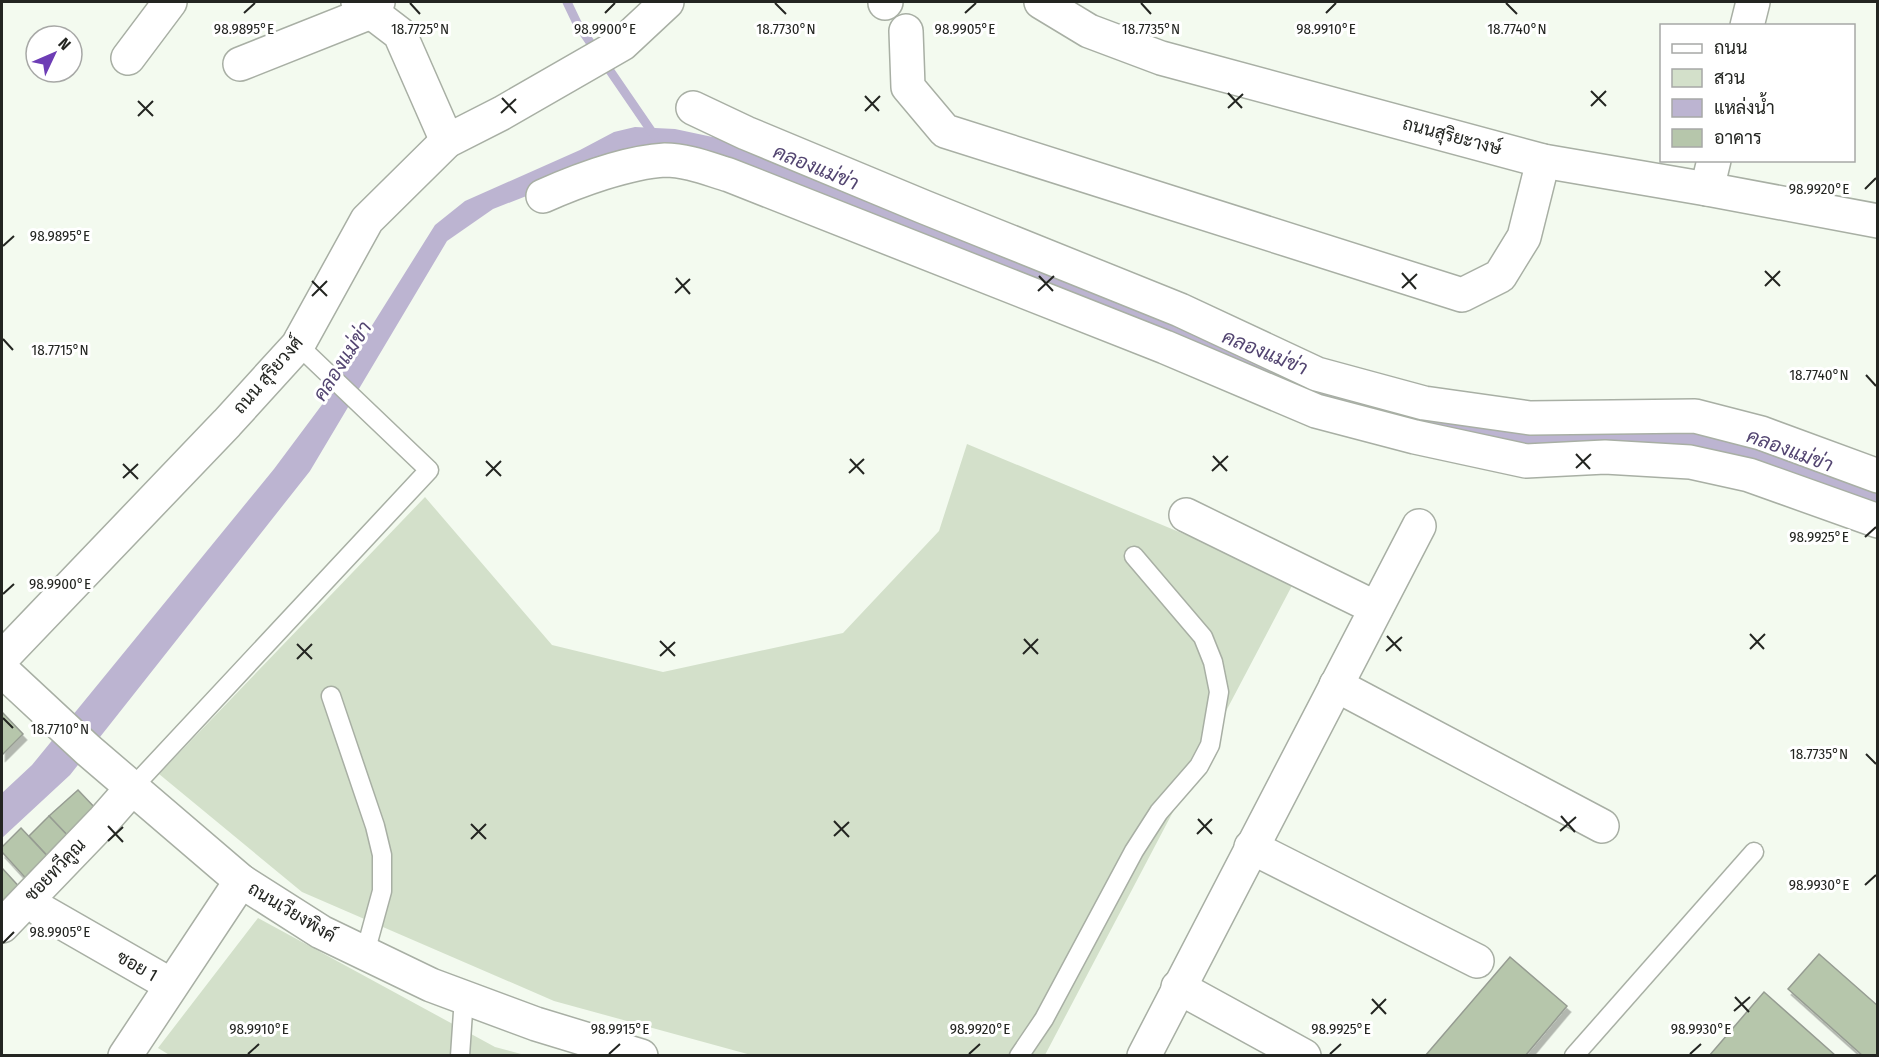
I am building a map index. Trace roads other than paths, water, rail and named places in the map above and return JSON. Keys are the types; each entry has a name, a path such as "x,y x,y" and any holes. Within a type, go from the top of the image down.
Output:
{"street":[{"path":"128,58 170,2"},
{"name":"ถนน สุริยวงศ์","path":"2,658 298,345 367,220 447,141 553,85 622,44 667,2"},
{"name":"ถนนสุริยะางษ์","path":"1041,2 1089,31 1161,58 1544,161 1710,175 1878,221"},
{"path":"1748,24 1753,2"},
{"path":"240,64 369,5 400,34 447,141"},
{"path":"906,31 908,87 945,131 1462,295 1500,276 1524,237 1544,161"},
{"path":"693,108 746,133 903,199 1180,310 1317,374 1424,403 1530,418 1695,416 1761,433 1878,476"},
{"path":"543,196 576,182 628,167 665,160 692,164 729,175 1165,346 1316,411 1415,437 1526,461 1605,457 1690,462 1749,475 1878,521"},
{"path":"1186,515 1376,608"},
{"path":"1144,1056 1419,526"},
{"name":"ถนนเวียงพิงค์","path":"2,670 88,750 241,881 321,932 431,984 464,997 536,1024 641,1056"},
{"path":"1336,685 1602,826"},
{"name":"ซอยทวีคูณ","path":"2,926 133,787"},
{"path":"1251,847 1477,961"},
{"path":"132,1053 171,985 241,881"},
{"name":"ซอย 1","path":"42,911 171,985"},
{"path":"1178,987 1304,1056"}],"lane":[{"path":"133,787 429,470 298,345"},
{"path":"1018,1056 1044,1019 1134,851 1159,812 1199,766 1210,745 1219,692 1213,663 1203,637 1134,556"},
{"path":"331,696 375,826 382,855 382,891 365,953"},
{"path":"1574,1056 1754,852"},
{"path":"460,1056 464,997"}],"water":[{"path":"635,127 675,129 736,142 1303,376 1692,430 1877,483 1877,514 1809,484 1526,452 1415,434 722,161 575,177 493,209 447,241 310,471 70,775 2,838 2,793 32,765 274,469 324,402 435,225 465,201 580,150 614,132"}],"waterway":[{"path":"567,2 577,23 596,51"},
{"path":"604,62 654,135"}],"water label":[{"name":"คลองแม่ข่า","path":"816,167"},
{"name":"คลองแม่ข่า","path":"1265,352"},
{"name":"คลองแม่ข่า","path":"342,361"},
{"name":"คลองแม่ข่า","path":"1790,450"}]}
